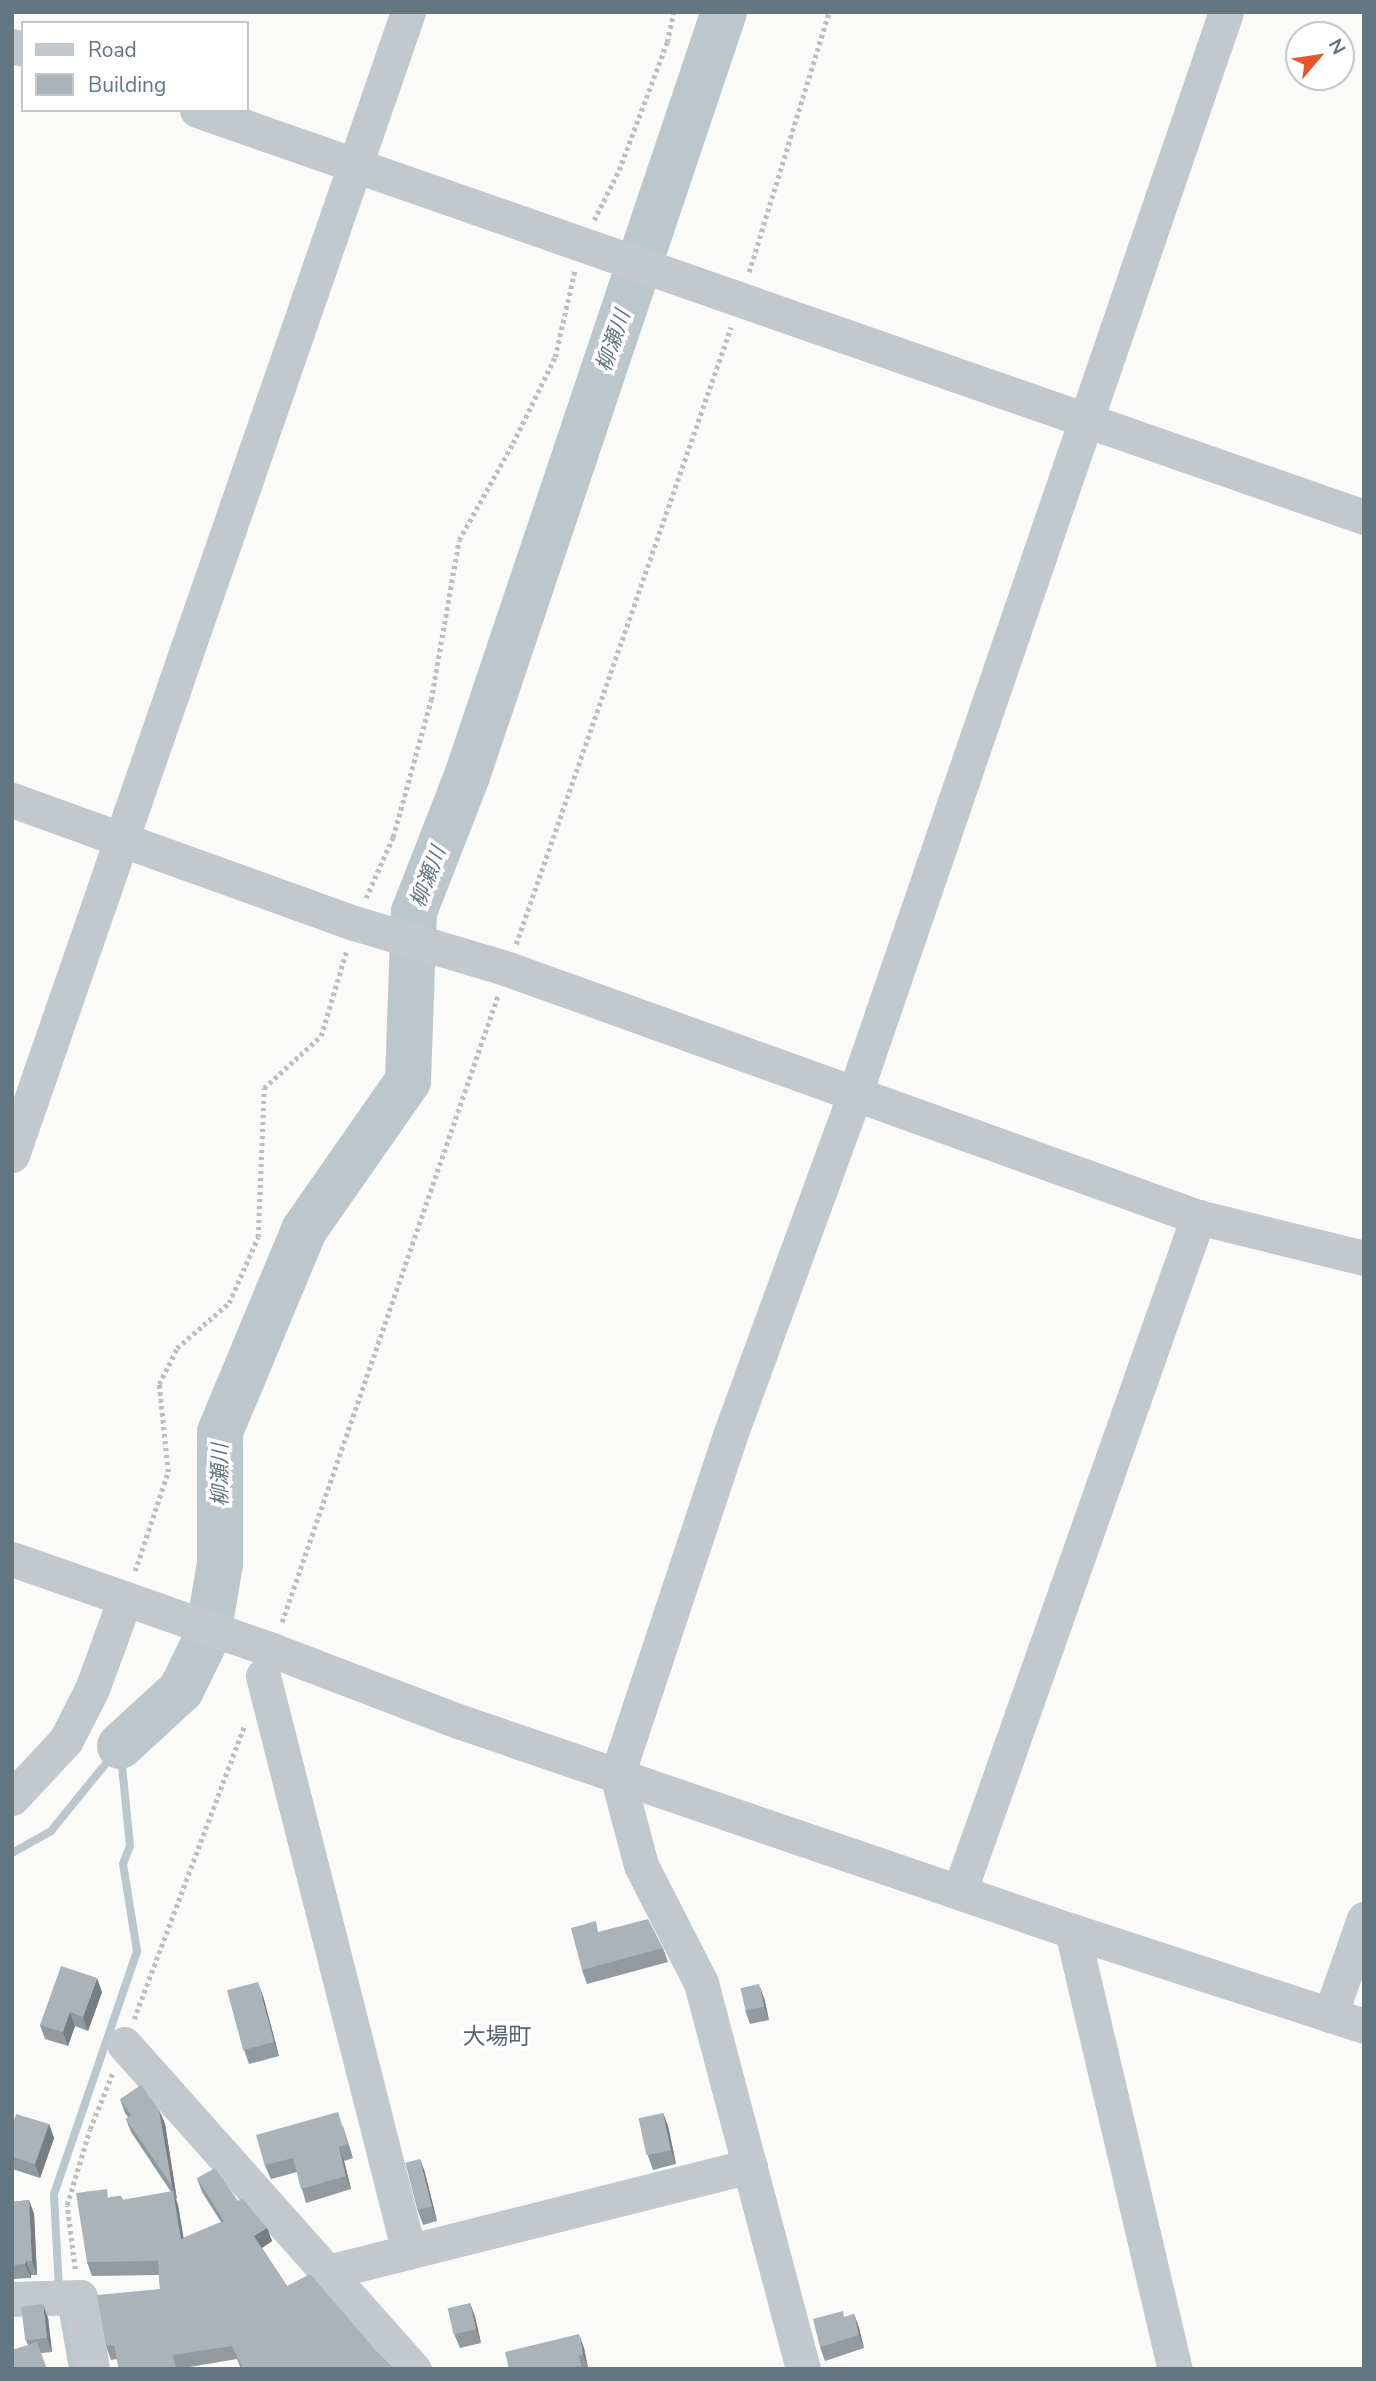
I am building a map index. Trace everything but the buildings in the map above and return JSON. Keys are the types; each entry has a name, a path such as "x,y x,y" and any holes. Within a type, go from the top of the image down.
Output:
{"street":[{"path":"12,1155 408,12"},
{"path":"803,2369 701,1983 641,1865 617,1775 729,1438 854,1096 1226,12"},
{"path":"203,112 1364,517"},
{"path":"12,800 124,838 354,923 508,969 854,1096 1198,1217 1364,1258"},
{"path":"960,1891 1198,1217"},
{"path":"12,1559 130,1600 265,1657 1072,1931 1364,2026"},
{"path":"12,1798 66,1740 92,1689 130,1600"},
{"path":"265,1657 409,2252"},
{"path":"1330,2015 1364,1919"},
{"path":"1072,1931 1175,2369"},
{"path":"124,2044 414,2369"},
{"path":"328,2272 750,2166"},
{"path":"12,2299 68,2297 92,2369"}],"path":[{"path":"130,1600 168,1472 159,1384 177,1348 229,1303 258,1237 264,1088 321,1036 354,923 393,837 431,700 459,540 513,443 555,357 581,244 619,170 667,42 674,12"},
{"path":"68,2297 67,2205 90,2129 124,2044 265,1657 508,969 740,300 829,12"}],"waterway":[{"name":"柳瀬川","path":"120,1746 181,1690 208,1635 220,1563 220,1432 304,1230 408,1081 414,912 467,776 724,12"},
{"path":"12,1853 51,1831 120,1746"},
{"path":"59,2290 54,2194 137,1951 123,1864 130,1846 120,1746"},
{"path":"62,2306 73,2369"}],"district":[{"name":"大場町","path":"497,2037"}]}
